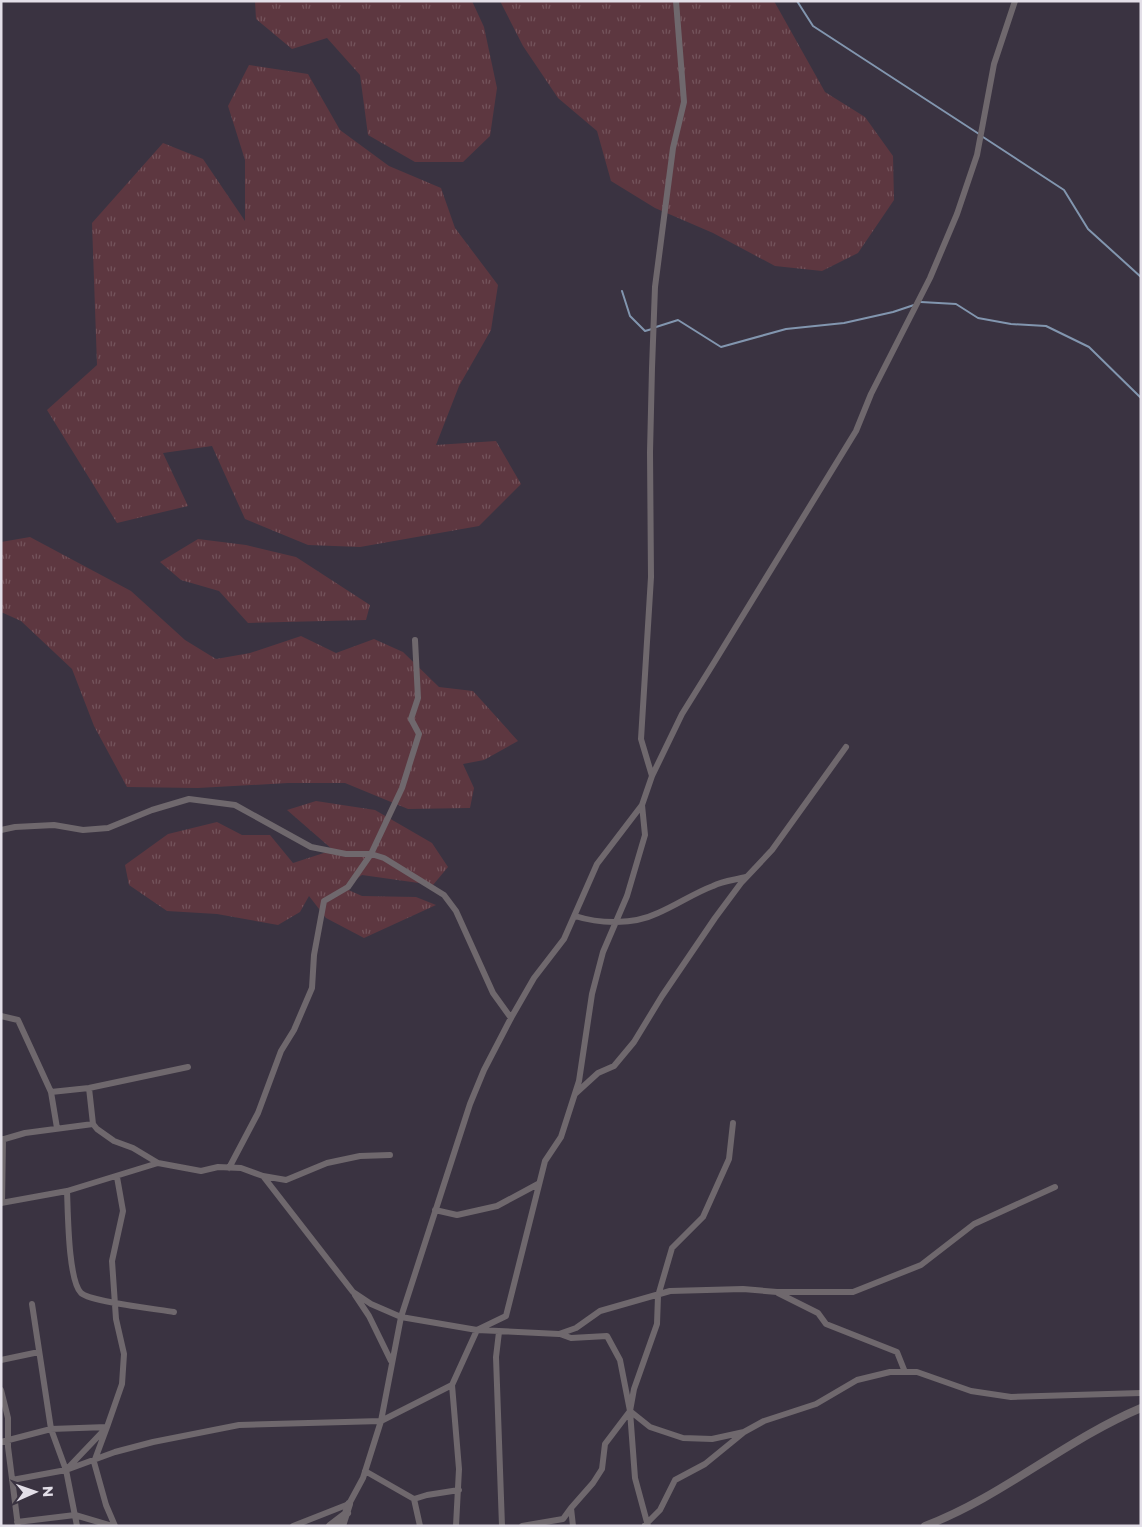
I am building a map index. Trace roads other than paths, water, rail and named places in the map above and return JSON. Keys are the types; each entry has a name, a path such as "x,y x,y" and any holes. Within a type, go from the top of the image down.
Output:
{"street":[{"path":"652,776 641,739 651,577 651,398 655,287 673,148 684,102 676,1"},
{"path":"342,1526 365,1471 381,1421 401,1317 484,1070 534,978 564,939 597,864 642,805 652,776 699,683 715,661 856,431 879,377 930,278 958,214 977,155 994,64 1015,1"},
{"path":"229,1168 258,1113 281,1051 294,1030 312,988 314,955 324,901 348,887 371,854 402,788 419,734 411,719 418,698 415,640"},
{"path":"574,1096 598,1074 614,1066 634,1042 662,996 746,877 772,850 846,747"},
{"path":"1,830 15,827 54,825 83,830 108,828 152,810 189,799 235,805 311,848 346,854 371,854 384,858 444,895 456,912 493,993 511,1018"},
{"path":"456,1526 459,1490 452,1385 477,1330 506,1316 545,1161 561,1138 579,1081 592,994 603,952 627,896 644,835 642,805"},
{"path":"575,916 590,921 616,922 657,914 715,884 746,877"},
{"path":"1,1016 18,1020 51,1092 57,1128"},
{"path":"51,1092 89,1088 188,1067"},
{"path":"89,1088 93,1124 114,1141 133,1148 158,1163 201,1171 241,1168 263,1176 286,1180 327,1163 360,1156 390,1155"},
{"path":"522,1526 563,1519 593,1483 602,1469 605,1444 630,1411 634,1389 657,1324 658,1296 672,1248 703,1217 730,1159 733,1123"},
{"path":"93,1124 57,1128 2,1140 2,1203 67,1192 158,1163"},
{"path":"263,1176 353,1292 369,1316 391,1362"},
{"path":"114,1526 94,1462 122,1384 124,1354 114,1301 112,1261 123,1211 117,1177"},
{"path":"436,1210 457,1215 497,1206 538,1184"},
{"path":"559,1334 576,1328 600,1311 658,1296 670,1291 743,1289 777,1292 853,1292 921,1265 974,1224 1055,1186"},
{"path":"67,1192 70,1247 76,1285 81,1293 97,1300 114,1301 174,1312"},
{"path":"353,1292 371,1304 401,1317 477,1330 559,1334 571,1338 607,1336 620,1360 630,1411 636,1478 646,1525"},
{"path":"777,1292 818,1313 826,1324 897,1352 905,1372"},
{"path":"32,1304 51,1429 66,1470 76,1526"},
{"path":"499,1332 496,1357 502,1526"},
{"path":"1,1360 39,1352"},
{"path":"646,1525 660,1510 675,1480 705,1464 744,1432 764,1421 816,1404 857,1380 890,1372 917,1372 939,1378 971,1391 1011,1397 1141,1393"},
{"path":"12,1480 66,1470 94,1462 115,1452 153,1442 239,1425 381,1421 452,1385"},
{"path":"1,1390 8,1418 4,1441 12,1480 17,1524 75,1515 114,1526"},
{"path":"925,1526 946,1518 1049,1457 1141,1408"},
{"path":"630,1411 650,1427 683,1438 712,1439 744,1432"},
{"path":"4,1441 51,1429 107,1427"},
{"path":"66,1470 107,1427"},
{"path":"365,1471 414,1499 459,1490"},
{"path":"414,1499 420,1526"},
{"path":"293,1526 350,1504"},
{"path":"571,1508 573,1526"},
{"path":"330,1526 347,1513"}],"waterway":[{"path":"797,1 813,26 979,134"},
{"path":"983,137 1064,190 1088,229 1141,277"},
{"path":"622,291 630,316 645,331 652,329"},
{"path":"921,302 956,304 978,318 1011,324 1046,326 1089,347 1141,398"},
{"path":"656,327 678,320 721,347 786,329 844,323 893,312 914,305"}]}
